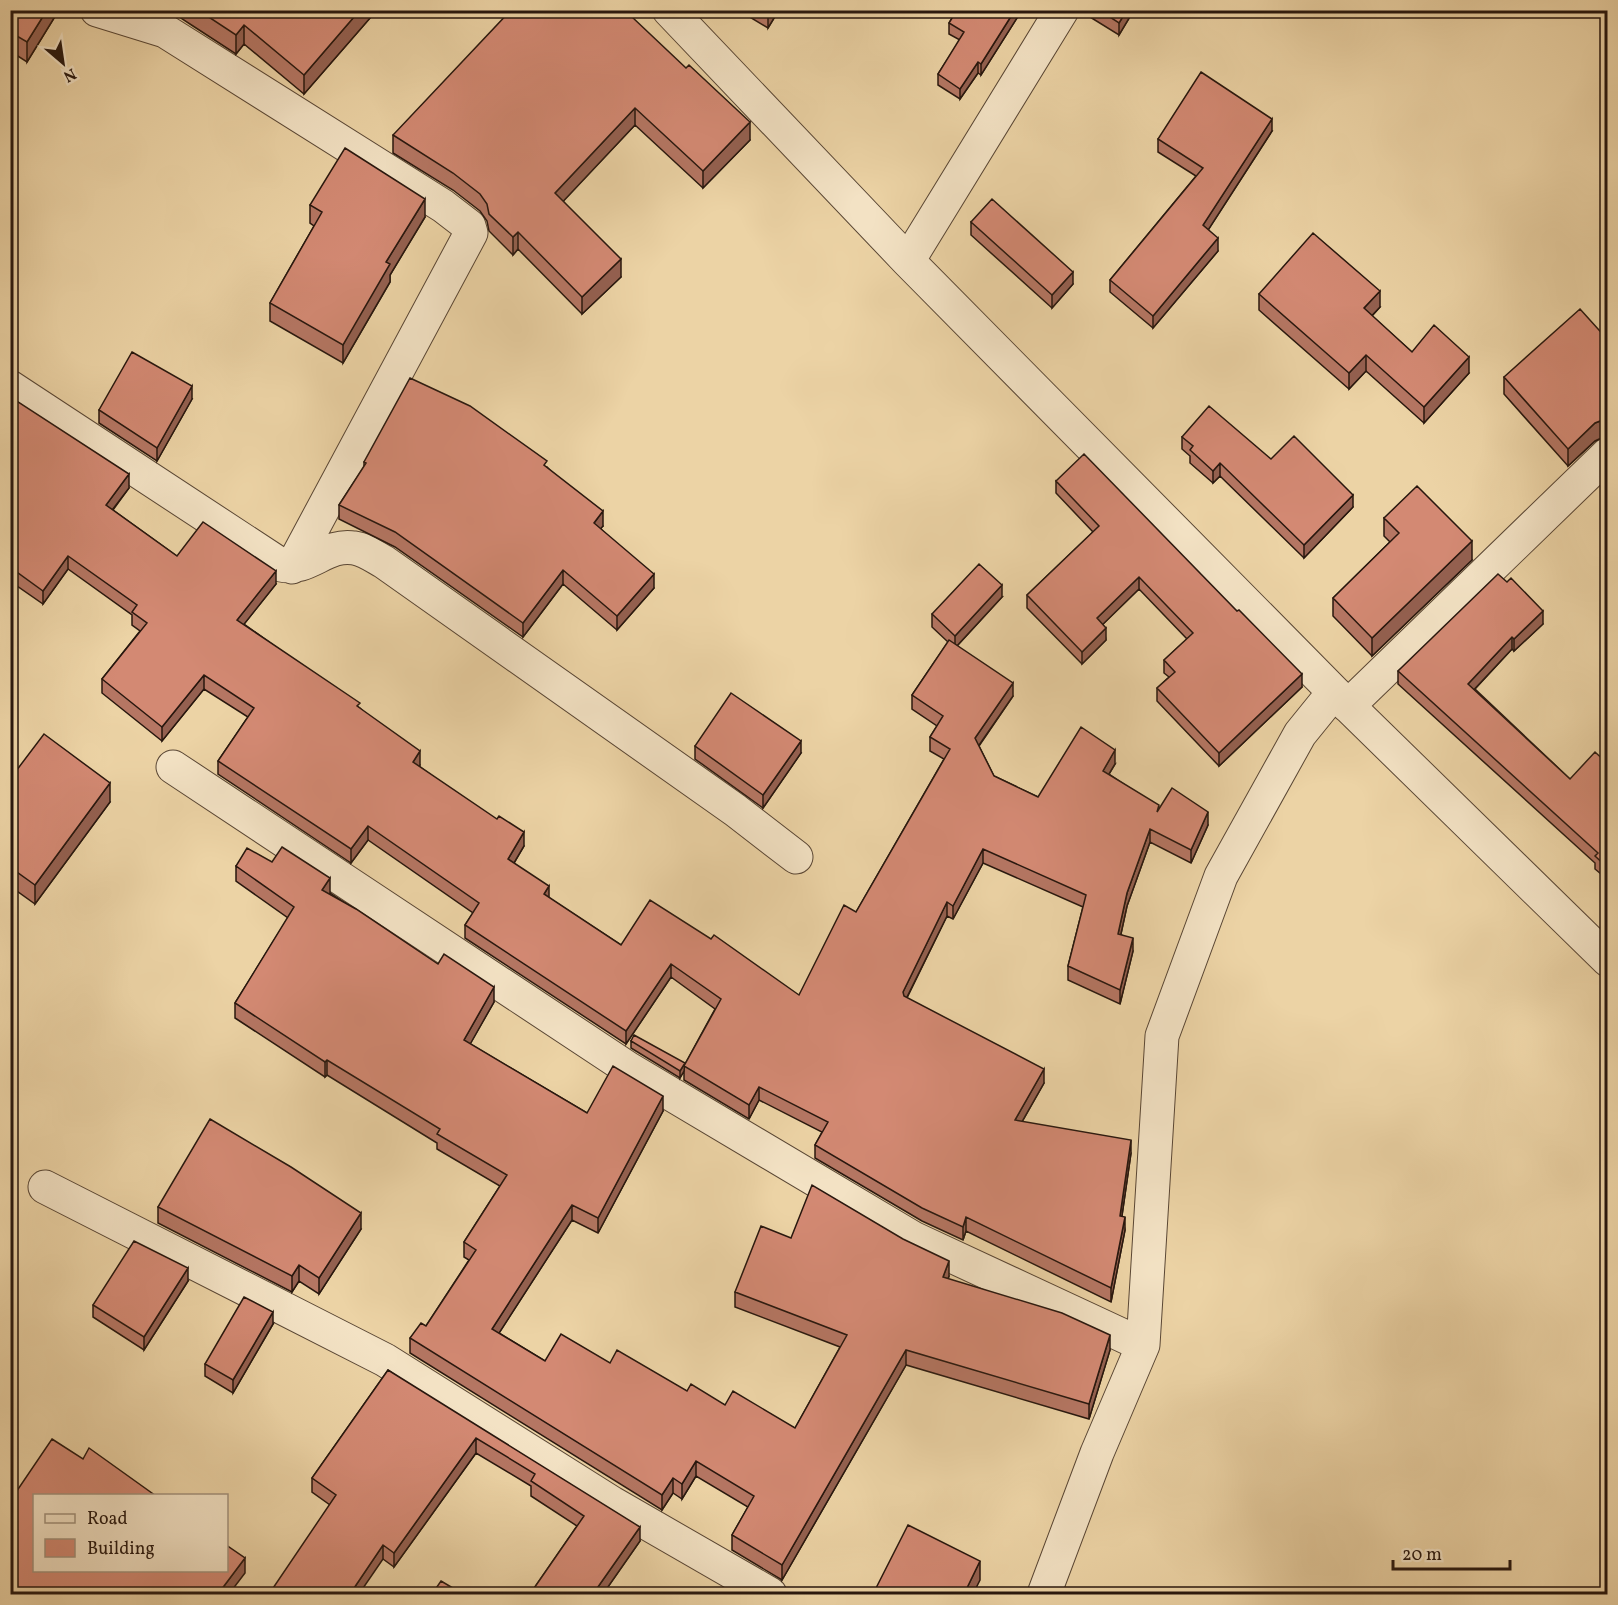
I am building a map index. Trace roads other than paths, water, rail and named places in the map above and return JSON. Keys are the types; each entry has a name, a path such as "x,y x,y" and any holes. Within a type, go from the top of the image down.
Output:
{"street":[{"path":"97,10 165,31 443,206 469,226 471,233 292,567"},
{"path":"669,10 908,261 1341,699 1608,960"},
{"path":"908,261 1062,10"},
{"path":"10,387 281,565 292,567 304,565 336,547 355,548 384,562 735,810 796,857"},
{"path":"1044,1594 1097,1453 1143,1345 1162,1036 1221,876 1300,734 1608,454"},
{"path":"174,767 649,1082 913,1238 1143,1345"},
{"path":"45,1187 385,1360 612,1503 771,1594"}]}
